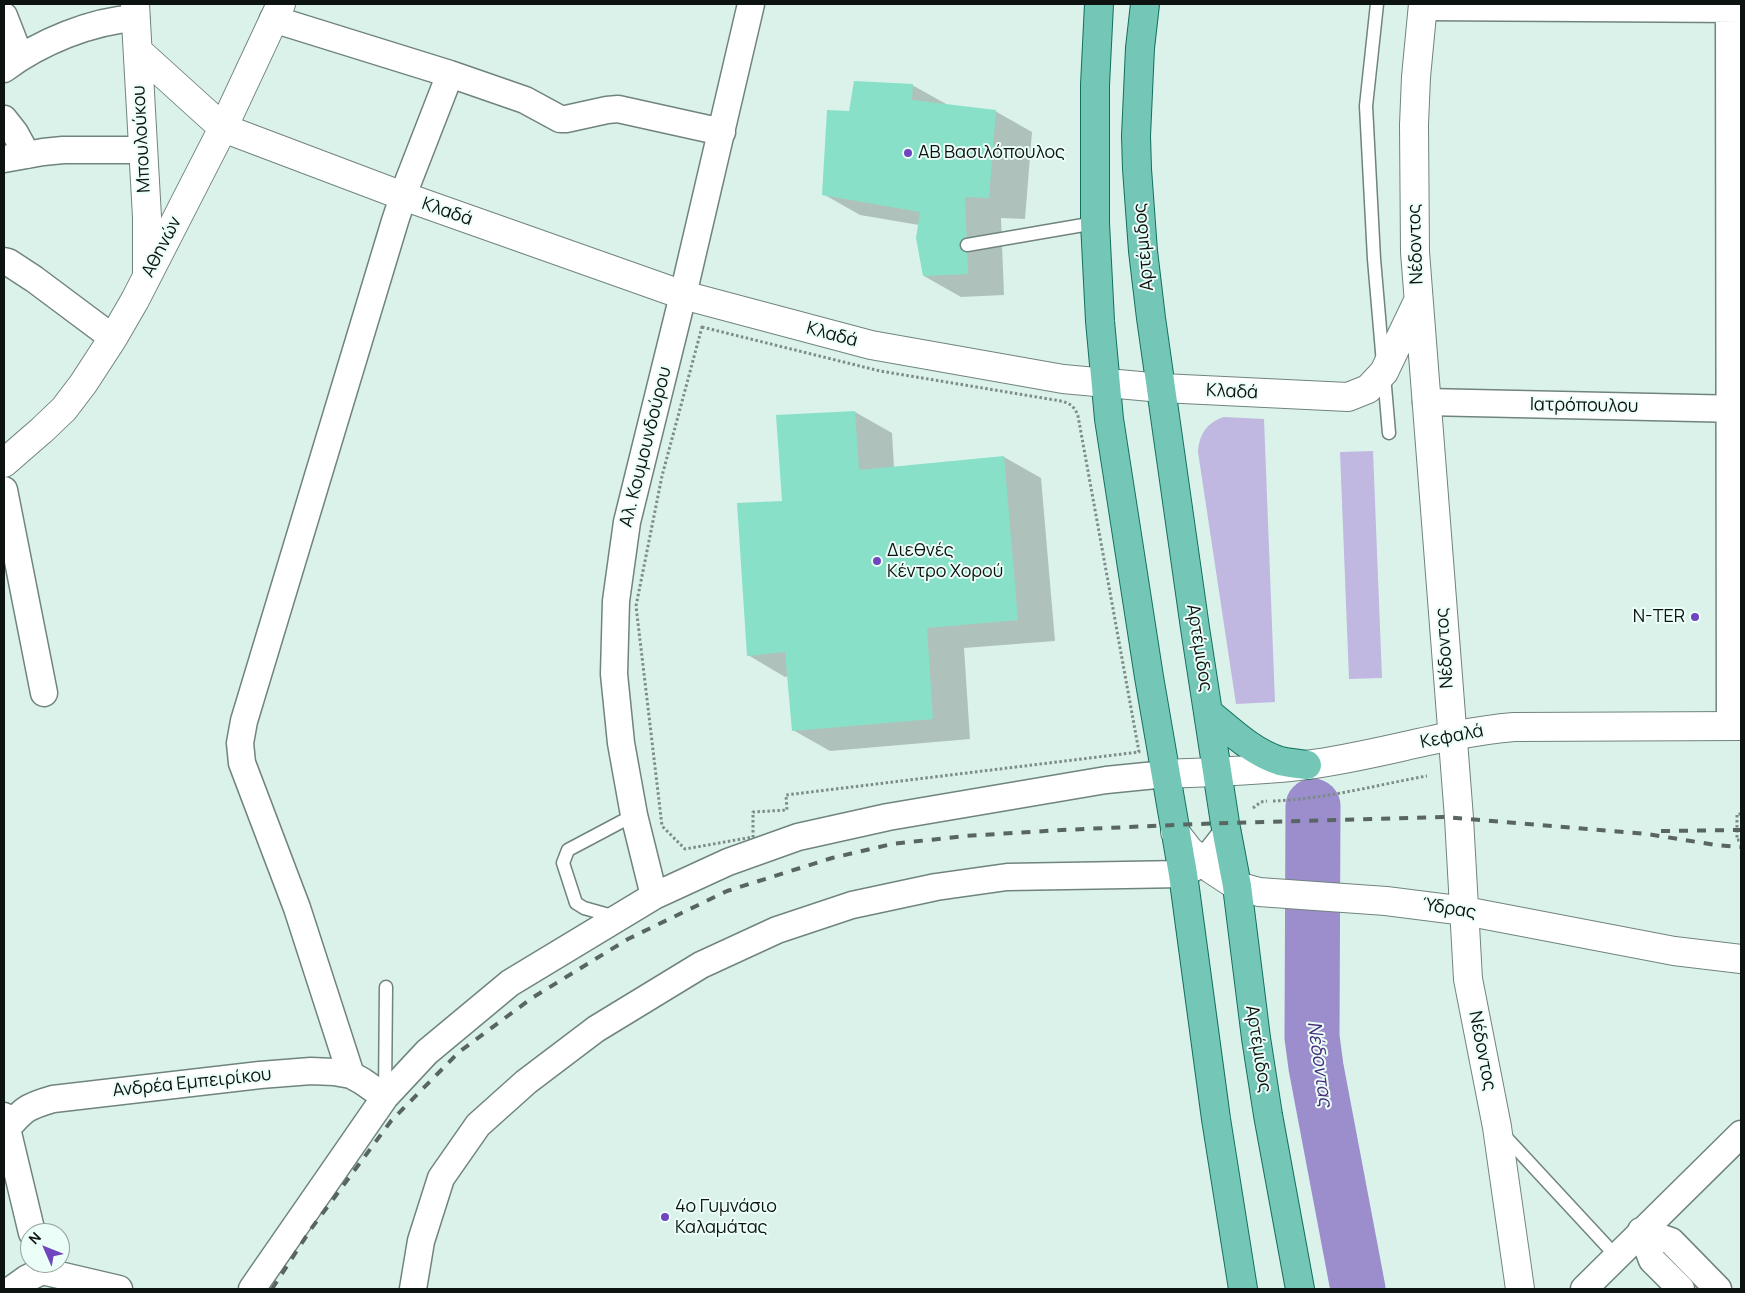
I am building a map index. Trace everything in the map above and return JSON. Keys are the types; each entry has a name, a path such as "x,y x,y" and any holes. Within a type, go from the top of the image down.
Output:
{"main road":[{"path":"1099,4 1095,94 1095,223 1100,321 1106,384 1120,494 1176,832 1193,868 1216,1119 1243,1289"},
{"name":"Αρτέμιδος","path":"1145,4 1136,136 1137,169 1151,318 1227,832 1248,889 1259,1058 1300,1289"},
{"path":"1209,714 1248,745 1263,761 1281,761 1307,765"}],"street":[{"name":"Αλ. Κουμουνδούρου","path":"654,896 634,815 621,743 615,694 616,601 626,522 683,295 752,4"},
{"path":"1423,5 1733,7 1736,726"},
{"name":"Νέδοντος","path":"1423,5 1414,125 1415,252 1455,770 1468,979 1497,1127 1520,1289"},
{"path":"4,16 12,63 38,47 73,32 102,24 136,11"},
{"name":"Μπουλούκου","path":"136,11 147,217 147,275"},
{"path":"277,11 525,100 560,119 618,109 722,132"},
{"name":"Αθηνών","path":"4,463 64,409 113,338 223,128 277,11"},
{"path":"138,51 223,128"},
{"path":"351,1076 297,908 242,764 240,743 244,721 403,196 450,74"},
{"path":"4,119 15,133 15,157 63,150 143,150"},
{"name":"Κλαδά","path":"223,128 403,196 683,295 871,345 1063,379 1162,388 1348,396 1368,389 1384,372 1418,302"},
{"path":"4,261 34,279 113,338"},
{"name":"Ιατρόπουλου","path":"1426,402 1735,409"},
{"path":"4,490 44,693"},
{"name":"Κεφαλά","path":"1307,765 1368,755 1490,729 1514,727 1736,726"},
{"path":"252,1289 385,1097 427,1052 510,983 654,896 728,862 798,837 897,815 1106,780 1166,774 1218,772 1263,761"},
{"path":"1193,868 1211,853 1227,832"},
{"path":"413,1289 420,1241 441,1178 478,1125 526,1082 596,1029 700,965 777,930 852,905 936,887 1006,877 1193,868 1248,889"},
{"name":"Ύδρας","path":"1248,889 1465,910 1674,951 1741,959"},
{"name":"Ανδρέα Εμπειρίκου","path":"5,1126 31,1106 53,1100 260,1075 334,1072 362,1081 385,1097"},
{"path":"5,1126 29,1223"},
{"path":"1584,1289 1741,1134"},
{"path":"1642,1231 1652,1260 1681,1289"},
{"path":"1642,1231 1671,1241 1718,1289"},
{"path":"12,1289 33,1273"},
{"path":"62,1273 119,1289"}],"lane":[{"path":"1377,4 1366,106 1374,259 1389,433"},
{"path":"966,245 1095,223"},
{"path":"619,918 584,908 576,903 563,863 568,850 634,815"},
{"path":"385,1097 386,987"},
{"path":"1497,1127 1616,1256"}],"path":[{"path":"702,327 872,369 1061,401 1073,407 1078,416 1138,752 786,795 788,810 753,812 753,837 685,849 662,826 636,606 662,476 702,327"},
{"path":"1269,801 1294,800 1348,791 1455,770"},
{"path":"1741,814 1737,814 1736,840 1741,840"}],"shaded area":[{"path":"1224,417 1264,419 1275,702 1236,704 1198,452 1200,440 1205,430 1213,422"},
{"path":"1373,451 1382,678 1349,679 1340,452"}],"building":[{"name":"ΑΒ Βασιλόπουλος","path":"854,81 913,84 912,100 996,110 989,198 965,197 968,274 923,276 916,238 920,212 822,195 827,110 849,111"},
{"name":"Διεθνές Κέντρο Χορού","path":"855,411 859,470 1004,456 1018,620 927,628 933,719 792,731 785,652 747,656 737,503 782,501 776,415"}],"waterway":[{"name":"Νέδoντας","path":"1313,806 1312,1037 1358,1289"}],"railway":[{"path":"272,1289 311,1229 391,1121 459,1052 532,998 628,939 727,891 832,858 892,844 965,836 1197,824 1443,817 1647,834 1741,847"},
{"path":"1661,831 1741,830"}],"place":[{"name":"ΑΒ Βασιλόπουλος","path":"908,153"},
{"name":"Διεθνές Κέντρο Χορού","path":"877,561"},
{"name":"N-TER","path":"1695,617"},
{"name":"4ο Γυμνάσιο Καλαμάτας","path":"665,1217"}]}
